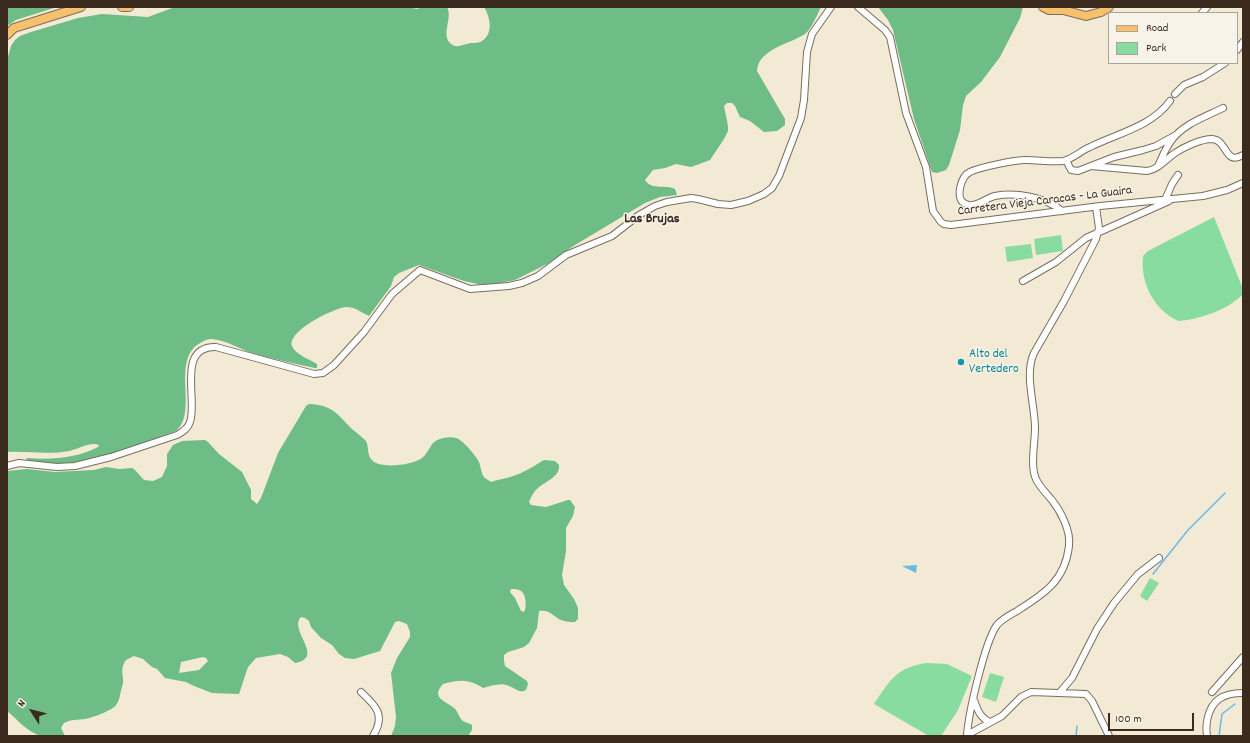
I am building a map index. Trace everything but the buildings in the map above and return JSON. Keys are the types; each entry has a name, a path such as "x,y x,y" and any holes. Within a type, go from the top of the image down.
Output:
{"main road":[{"path":"7,35 10,30 21,25 81,7"},
{"path":"122,7 129,7"},
{"path":"1043,7 1049,10 1063,10 1090,16 1109,7"}],"street":[{"path":"7,466 20,463 57,467 75,466 177,436 190,424 192,412 191,390 193,363 196,353 205,348 216,347 314,374 323,373 334,365 364,332 395,290 420,270 470,289 509,286 522,283 538,276 566,255 612,236 639,215 666,202 691,198 718,204 731,205 748,201 764,194 775,184 798,126 803,105 807,52 810,40 815,29 832,7"},
{"name":"Carretera Vieja Caracas - La Guaira","path":"858,7 885,30 890,37 906,113 926,167 933,211 938,219 944,224 951,225 1096,207 1203,196 1227,190 1243,183"},
{"path":"1175,94 1184,85 1203,77 1223,64"},
{"path":"1062,211 1047,202 1024,196 1009,195 994,196 972,206 963,203 960,196 962,180 970,171 1017,161 1066,160 1089,147 1154,118 1170,101"},
{"path":"1066,160 1069,167 1073,171 1078,171 1114,156 1129,154 1156,146 1176,135 1193,123 1223,108"},
{"path":"1157,168 1170,142 1176,135"},
{"path":"1091,166 1147,171 1157,168 1182,149 1204,140 1211,139 1214,139 1220,143 1228,155 1232,158 1238,158 1243,155"},
{"path":"1165,200 1178,175"},
{"path":"1023,281 1056,262 1086,238 1099,231 1151,210 1172,199"},
{"path":"967,736 968,724 989,641 996,627 1001,621 1041,596 1057,580 1064,568 1066,560 1069,542 1066,529 1056,506 1038,483 1034,473 1035,423 1030,361 1080,272 1099,231 1096,207"},
{"path":"1060,692 1072,678 1097,629 1114,603 1138,574 1159,558"},
{"path":"1212,692 1243,657"},
{"path":"361,692 376,707 380,716 378,728 373,736"},
{"path":"967,736 1002,716 1017,700 1025,694 1031,692 1060,692 1083,694 1089,697 1109,736"},
{"path":"1207,736 1207,720 1218,699 1232,694 1243,693"},
{"path":"974,700 979,714 983,719 990,722"}],"green space":[{"path":"7,7 57,7 16,20 7,26"},
{"path":"175,7 408,7 417,9 422,7 447,7 449,16 447,30 448,39 452,45 461,46 479,42 486,38 490,25 488,15 484,7 821,7 812,25 805,34 769,52 763,57 759,64 757,71 785,119 785,125 777,131 764,132 750,121 740,117 732,103 727,103 724,106 728,131 710,160 691,167 676,164 653,170 645,180 651,185 675,189 677,195 660,197 645,203 575,245 547,264 515,280 491,285 478,284 464,281 419,265 399,273 394,277 391,286 369,316 352,308 340,308 313,321 297,334 292,340 292,346 300,354 317,364 317,368 282,361 249,352 220,340 208,339 200,343 191,351 187,361 185,373 185,412 182,422 176,431 111,454 78,463 61,464 27,461 26,459 28,458 46,459 82,454 98,447 99,445 92,444 61,452 7,452 7,60 11,46 20,36 78,18 102,14 148,17"},
{"path":"878,7 1023,7 1020,18 1000,57 981,82 966,96 963,105 960,130 946,170 937,173 932,172 914,119 893,30 888,20"},
{"path":"1214,217 1243,289 1243,294 1230,305 1213,313 1179,321 1162,310 1150,294 1144,276 1143,256 1148,251"},
{"path":"1061,235 1063,251 1036,255 1034,239"},
{"path":"1031,244 1033,258 1007,262 1005,247"},
{"path":"309,404 324,406 334,411 366,441 368,453 371,459 381,464 396,465 418,461 427,453 435,441 451,437 459,439 469,448 479,462 482,474 491,482 508,478 529,469 544,460 555,461 559,465 559,469 555,476 537,489 529,502 531,505 546,507 570,500 575,507 573,516 566,528 566,551 562,575 564,585 574,599 578,608 578,619 575,622 565,621 547,611 539,611 537,628 529,643 524,647 508,652 504,655 505,666 527,681 528,684 526,690 520,691 503,684 483,688 469,681 454,681 443,684 439,689 439,696 455,709 463,721 472,725 472,730 468,736 391,736 395,726 396,717 391,673 397,658 410,637 407,624 399,621 395,622 380,651 354,659 345,658 339,654 332,645 321,638 311,627 309,621 301,617 298,623 299,629 307,650 307,656 304,660 295,663 288,657 280,654 256,658 248,667 239,694 212,693 186,682 165,678 157,669 152,667 143,659 134,656 126,660 124,664 122,671 123,683 116,705 107,711 92,717 72,720 64,723 61,728 65,736 42,736 32,732 7,711 7,471 27,469 55,472 94,470 106,467 119,469 132,468 144,480 153,481 162,477 167,466 167,454 173,445 182,441 205,440 219,454 242,472 251,490 251,499 257,504 261,498 278,453 306,406","holes":["511,589 520,590 523,593 526,604 524,612 521,611 515,598 510,592","203,657 208,661 199,670 179,673 181,662"]},
{"path":"1150,578 1159,583 1147,601 1140,596"},
{"path":"927,663 947,664 972,676 958,710 941,736 929,736 874,704 885,688 901,671"},
{"path":"990,673 1004,677 996,702 982,697"}],"water":[{"path":"917,565 916,573 902,566"}],"waterway":[{"path":"1153,574 1188,530 1225,493"},
{"path":"1219,736 1222,714 1235,704"},
{"path":"1076,736 1077,726"}],"place":[{"name":"Alto del Vertedero","path":"961,362"}],"district":[{"name":"Las Brujas","path":"652,220"}]}
